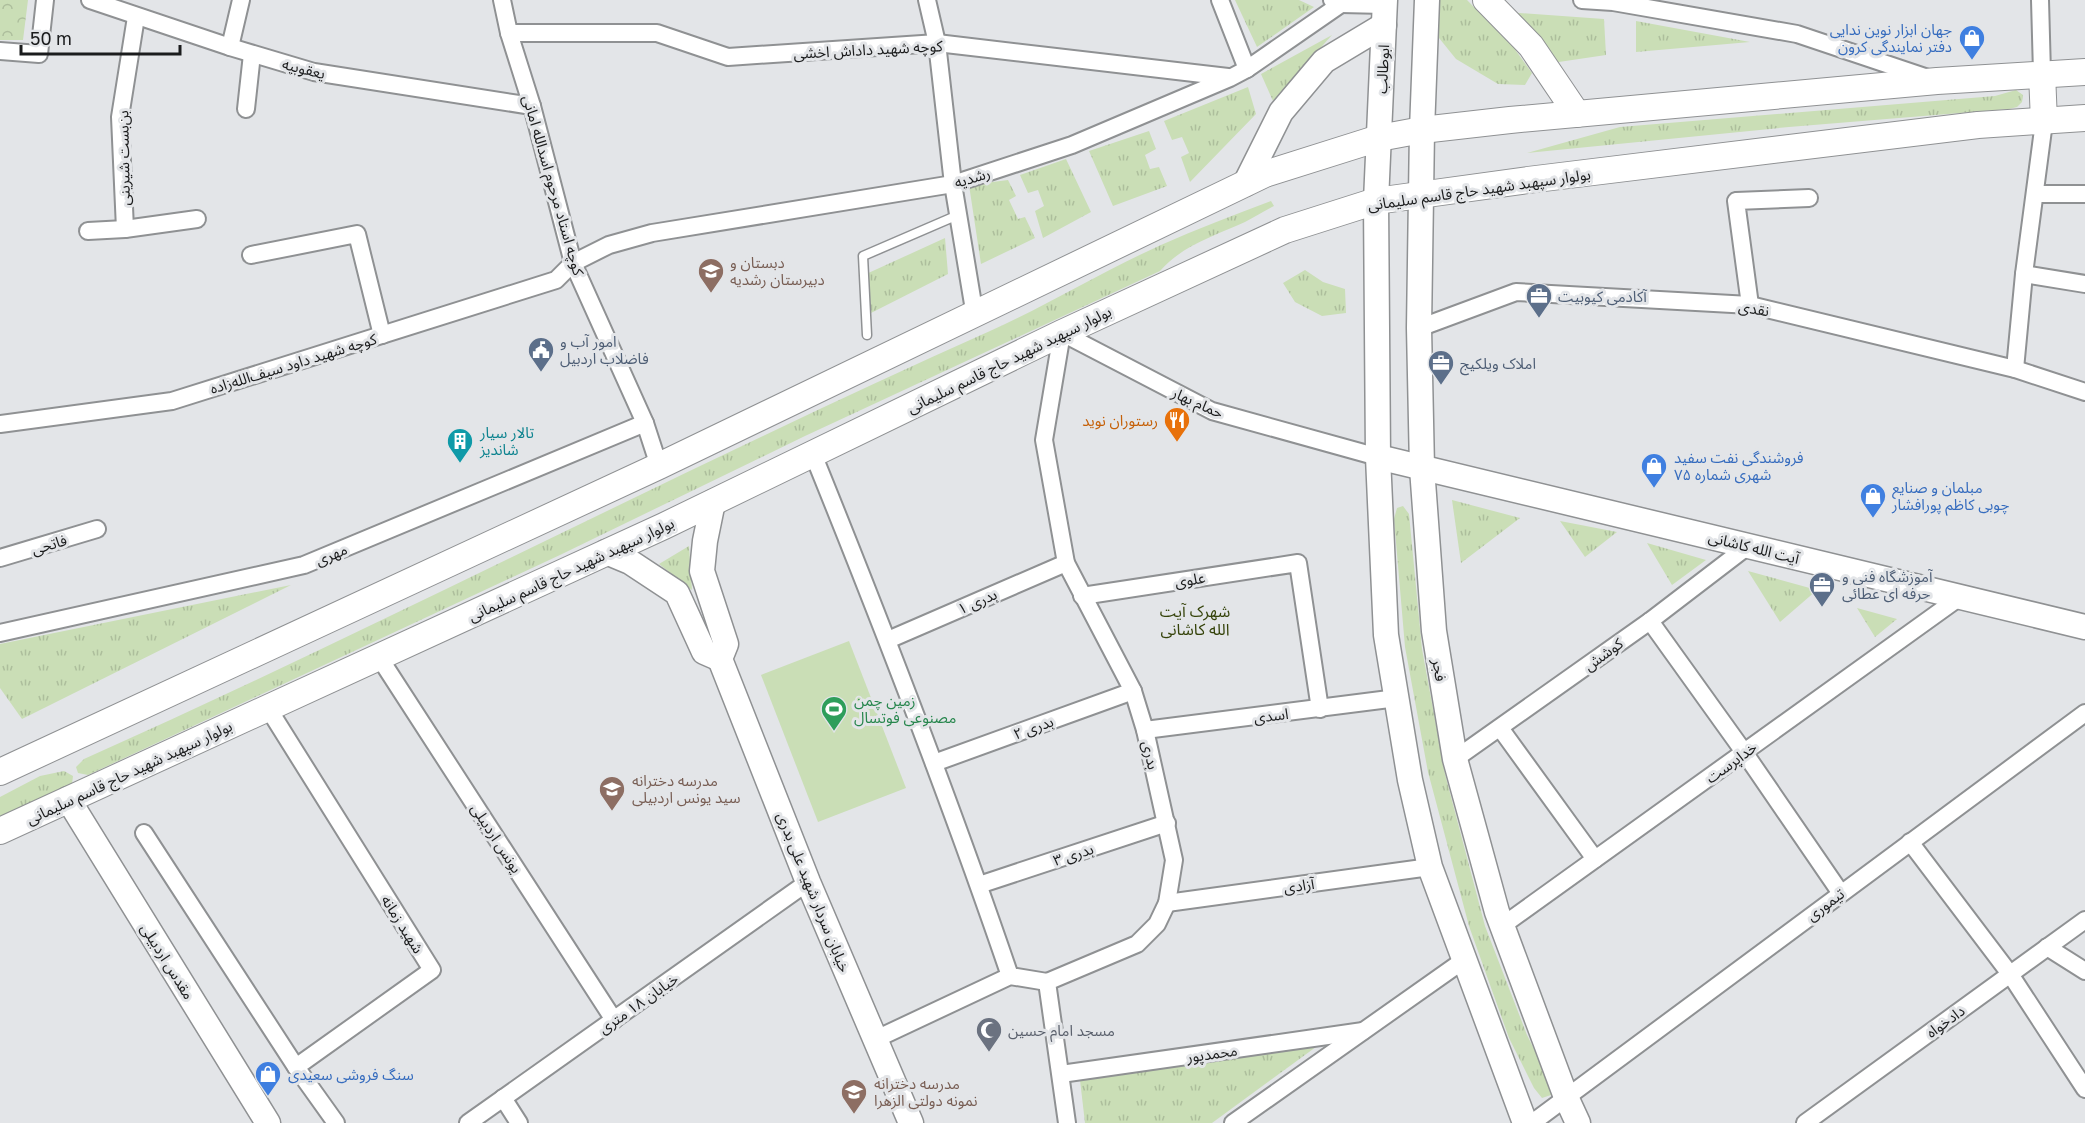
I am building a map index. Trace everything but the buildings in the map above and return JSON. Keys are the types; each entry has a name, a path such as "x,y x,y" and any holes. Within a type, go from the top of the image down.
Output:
{"main road":[{"path":"1422,130 1427,0"},
{"path":"1486,0 1531,46 1577,114"},
{"path":"1245,184 1281,112 1324,61 1385,10"},
{"name":"ابوطالب","path":"1376,201 1385,10"},
{"path":"2,766 659,466 975,316 1265,174 1379,138 1422,130 1937,81 2085,72"},
{"path":"2042,74 2044,122"},
{"name":"بولوار سپهبد شهید حاج قاسم سلیمانی","path":"0,831 713,502 1062,333 1286,230 1376,201 1806,145 1978,125 2085,118"},
{"name":"فجر","path":"1422,130 1419,328 1422,468 1434,631 1455,759 1497,912 1566,1097 1578,1123"},
{"path":"1376,201 1377,457 1386,635 1410,780 1430,867 1524,1123"},
{"name":"آیت الله کاشانی","path":"1377,457 2085,627"},
{"name":"خیابان سردار شهید علی بدری","path":"713,502 702,571 726,644 720,659 808,882 911,1123"},
{"name":"خیابان سردار شهید علی بدری","path":"606,552 630,562 677,593 704,652 720,659"},
{"name":"مقدس اردبیلی","path":"68,799 268,1123"}],"street":[{"path":"0,51 39,54 45,0"},
{"name":"یعقوبیه","path":"90,0 136,17 314,72 528,105"},
{"path":"230,47 241,0"},
{"name":"کوچه استاد مرحوم اسدالله امانی","path":"502,0 528,105 573,263 645,423 659,466"},
{"path":"927,0 937,43 953,184 975,316"},
{"path":"1220,0 1247,69"},
{"path":"1582,0 1613,2 1797,34 1937,81"},
{"path":"2040,0 2042,74"},
{"path":"1336,2 1385,10"},
{"name":"رشدیه","path":"573,263 609,245 652,233 953,184 1072,145 1247,69 1336,2"},
{"name":"بن‌بست شیرینی","path":"125,229 120,117 136,17"},
{"name":"کوچه شهید داداش اخشی","path":"509,33 657,33 728,57 937,43 1230,78"},
{"path":"246,109 252,54"},
{"path":"2015,369 2024,274 2044,122"},
{"path":"2035,194 2085,194"},
{"path":"1750,305 1736,201 1809,198"},
{"name":"بن‌بست شیرینی","path":"87,231 125,229 197,219"},
{"path":"251,255 357,234 382,335"},
{"name":"کوچه شهید داود سیف‌الله‌زاده","path":"0,424 172,401 556,280 573,263"},
{"path":"2024,274 2085,284"},
{"name":"نقدی","path":"1419,328 1516,292 1750,305 2015,369 2085,392"},
{"name":"حمام بهار","path":"1062,333 1212,411 1377,457"},
{"name":"بدری","path":"1047,982 1137,944 1157,924 1167,903 1174,860 1145,730 1133,691 1066,563 1044,440 1062,333"},
{"name":"مهری","path":"0,633 304,565 645,423"},
{"path":"813,454 888,640 979,885 1010,976"},
{"name":"فاتحی","path":"0,558 97,529"},
{"name":"کوشش","path":"1455,759 1650,621 1748,546"},
{"name":"علوی","path":"1082,596 1298,562 1320,709"},
{"name":"بدری ۱","path":"888,640 1066,563"},
{"name":"خداپرست","path":"1502,926 1960,597"},
{"path":"1650,621 1840,892"},
{"name":"یونس اردبیلی","path":"379,657 614,1020"},
{"name":"بدری ۲","path":"934,763 1133,691"},
{"name":"اسدی","path":"1145,730 1397,698"},
{"name":"شهید زمانه","path":"268,708 432,969 296,1066"},
{"name":"تیموری","path":"1532,1123 1840,892 2085,713"},
{"path":"1500,728 1595,859"},
{"name":"بدری ۳","path":"979,885 1167,823"},
{"path":"144,833 296,1066 336,1123"},
{"path":"1910,842 2010,974 2085,1089"},
{"name":"آزادی","path":"1167,903 1430,867"},
{"name":"خیابان ۱۸ متری","path":"468,1123 808,882"},
{"name":"دادخواه","path":"1804,1123 2085,920"},
{"path":"2047,947 2085,971"},
{"path":"1233,1123 1464,960"},
{"path":"876,1039 1010,976 1047,982 1067,1123"},
{"name":"محمدپور","path":"1061,1074 1363,1031"},
{"path":"503,1098 519,1123"}],"lane":[{"path":"867,335 863,256 958,215"}],"green space":[{"path":"0,0 28,0 23,40 0,40"},
{"path":"1235,0 1299,0 1314,7 1257,47"},
{"path":"1435,0 1467,0 1514,48 1532,73 1525,85 1498,84 1456,59 1439,38 1435,26"},
{"path":"1506,12 1604,19 1606,55 1552,63"},
{"path":"1636,21 1750,42 1636,52"},
{"path":"1332,35 1273,101 1261,74"},
{"path":"1248,87 1256,114 1190,182 1181,157 1189,153 1182,137 1172,140 1164,121"},
{"path":"2016,90 2023,95 2022,102 2017,107 2009,109 1789,127 1527,153 1620,127 1995,96"},
{"path":"1149,131 1156,149 1145,155 1150,169 1159,167 1167,186 1113,206 1089,151"},
{"path":"1066,159 1091,212 1043,238 1035,211 1044,206 1038,190 1028,193 1020,175"},
{"path":"1008,180 1016,196 1009,200 1018,219 1025,217 1035,238 981,264 969,185"},
{"path":"1271,201 1274,206 1189,248 1160,271 88,775 78,773 76,767 84,759 311,654 763,436 1012,321 1139,255 1188,233"},
{"path":"945,238 948,274 869,314 864,275"},
{"path":"1305,270 1323,282 1345,289 1346,313 1322,316 1295,302 1283,283"},
{"path":"1452,500 1520,518 1461,563"},
{"path":"1403,506 1409,514 1422,649 1445,774 1485,926 1527,1035 1553,1087 1551,1095 1542,1098 1534,1088 1509,1038 1469,926 1428,772 1405,647 1394,519 1397,508"},
{"path":"1560,521 1617,532 1585,557"},
{"path":"1647,543 1706,560 1672,585"},
{"path":"689,546 692,590 659,564"},
{"path":"1748,571 1817,590 1780,622"},
{"path":"291,585 22,719 0,688 0,644"},
{"path":"1857,608 1897,619 1875,637"},
{"name":"زمین چمن مصنوعی فوتسال","path":"849,641 906,788 818,822 761,675"},
{"path":"64,771 73,776 72,784 0,818 0,797 40,776"},
{"path":"1320,1044 1212,1123 1085,1123 1080,1080"}],"place":[{"name":"جهان ابزار نوین ندایی دفتر نمایندگی کرون","path":"1972,61"},
{"name":"دبستان و دبیرستان رشدیه","path":"711,294"},
{"name":"آکادمی کیوبیت","path":"1539,319"},
{"name":"امور آب و فاضلاب اردبیل","path":"541,373"},
{"name":"املاک ویلکیج","path":"1441,386"},
{"name":"رستوران نوید","path":"1177,443"},
{"name":"تالار سیار شاندیز","path":"460,464"},
{"name":"فروشندگی نفت سفید شهری شماره ۷۵","path":"1654,489"},
{"name":"مبلمان و صنایع چوبی کاظم پورافشار","path":"1873,519"},
{"name":"آموزشگاه فنی و حرفه ای عطائی","path":"1822,608"},
{"name":"زمین چمن مصنوعی فوتسال","path":"834,732"},
{"name":"مدرسه دخترانه سید یونس اردبیلی","path":"612,812"},
{"name":"مسجد امام حسین","path":"989,1053"},
{"name":"سنگ فروشی سعیدی","path":"268,1097"},
{"name":"مدرسه دخترانه نمونه دولتی الزهرا","path":"854,1115"}],"district":[{"name":"شهرک آیت الله کاشانی","path":"1195,620"}]}
